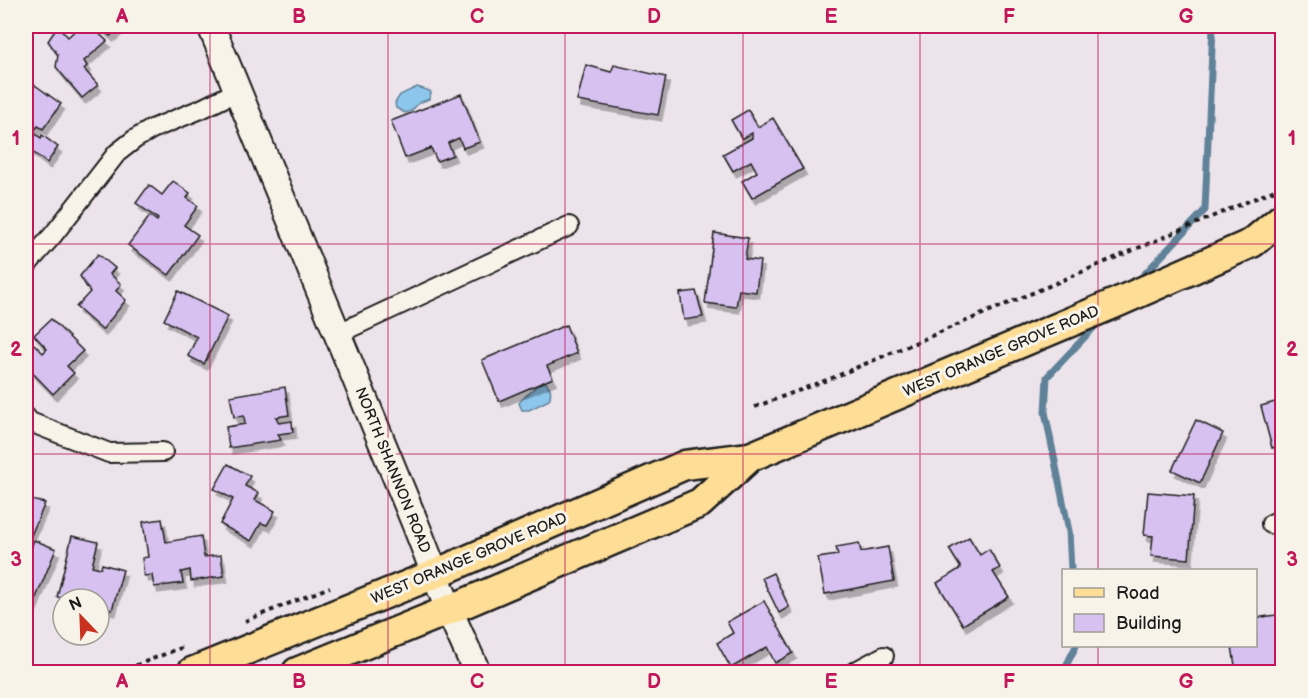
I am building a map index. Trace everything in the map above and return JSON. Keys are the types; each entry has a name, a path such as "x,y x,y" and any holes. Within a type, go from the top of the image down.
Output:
{"main road":[{"name":"WEST ORANGE GROVE ROAD","path":"192,672 435,574 685,465 750,457 1252,243 1282,218"},
{"name":"WEST ORANGE GROVE ROAD","path":"1252,243 1282,243"},
{"name":"WEST ORANGE GROVE ROAD","path":"297,672 700,502 750,457"}],"street":[{"name":"NORTH SHANNON ROAD","path":"211,26 448,610 477,672"},
{"path":"26,266 54,235 117,153 152,129 238,91"},
{"path":"337,334 569,226"},
{"path":"26,417 30,422 108,453 163,452"},
{"path":"854,672 884,656"}],"path":[{"path":"755,407 832,378 1282,187"}],"water":[{"path":"417,87 430,91 429,99 405,113 396,108 395,103 400,95"},
{"path":"542,382 550,388 549,400 529,410 522,410 519,403"}],"building":[{"path":"58,26 68,37 80,26 91,26 107,41 84,61 87,66 84,69 98,85 82,98 56,67 58,55 48,41"},
{"path":"99,26 122,26 110,36"},
{"path":"586,65 611,72 614,65 666,77 658,115 577,101"},
{"path":"35,85 61,104 43,129 38,126 33,132 41,138 42,135 58,147 47,163 26,147 26,99"},
{"path":"461,94 480,142 463,148 459,138 448,143 453,155 437,161 431,148 405,158 391,121"},
{"path":"748,110 758,127 773,118 803,169 752,198 742,181 757,172 751,161 733,171 723,154 752,138 752,133 742,139 731,120"},
{"path":"173,181 190,193 187,198 198,206 184,225 198,235 169,275 128,245 150,216 157,221 158,219 136,203 149,185 162,195"},
{"path":"714,233 748,238 745,259 760,261 756,292 739,290 736,307 705,303"},
{"path":"98,254 115,268 110,274 121,284 116,291 126,300 102,330 76,307 90,292 80,276"},
{"path":"178,291 228,316 204,364 188,356 197,337 164,320"},
{"path":"696,291 703,317 684,320 680,293"},
{"path":"51,319 83,351 67,366 74,373 53,394 26,366 26,353 34,344 43,353 47,349 34,335"},
{"path":"566,325 577,353 547,366 553,378 499,401 482,360"},
{"path":"285,387 289,415 276,417 279,423 292,421 293,432 278,434 281,440 229,448 226,427 245,424 244,416 234,417 230,396"},
{"path":"1282,400 1282,445 1272,448 1261,406"},
{"path":"1196,420 1223,433 1200,483 1172,470"},
{"path":"228,464 250,476 245,486 259,493 255,500 275,511 267,525 261,523 251,541 220,524 233,499 214,489"},
{"path":"1148,492 1194,496 1189,559 1151,556 1153,536 1144,535"},
{"path":"26,499 45,503 26,547"},
{"path":"162,519 166,542 201,536 204,557 221,555 224,576 191,581 190,570 181,572 183,583 154,587 152,575 144,576 142,558 148,557 143,522"},
{"path":"72,536 98,542 92,566 101,568 102,564 123,570 112,610 111,587 59,587"},
{"path":"969,537 980,555 989,549 1000,568 993,572 1009,597 963,625 937,583 961,568 949,549"},
{"path":"34,540 56,549 31,610 26,608 26,549 30,551"},
{"path":"859,543 861,552 888,547 894,581 825,594 818,558 838,555 836,547"},
{"path":"773,573 789,607 779,613 762,578"},
{"path":"764,601 793,653 775,663 767,647 731,668 717,643 733,633 727,622"},
{"path":"1282,614 1282,669 1236,672 1232,647 1257,647 1257,618"}],"waterway":[{"path":"1138,281 1205,210 1213,26"},
{"path":"1071,569 1069,531 1045,412 1047,377 1099,322"},
{"path":"1063,672 1076,647"}]}
